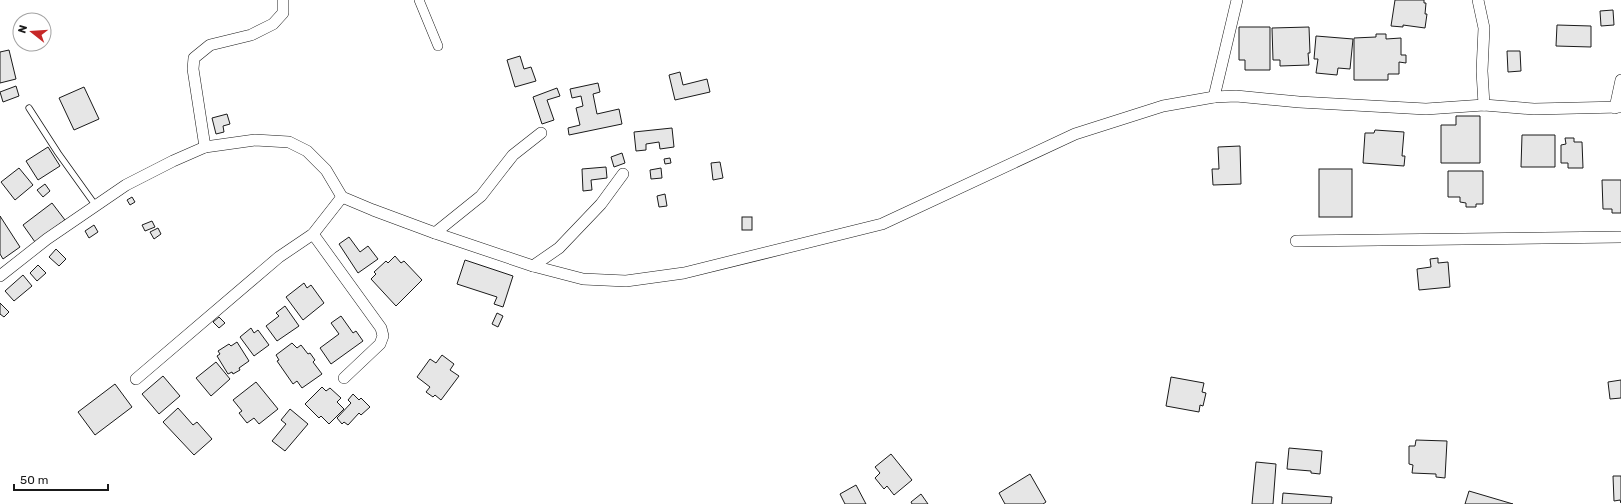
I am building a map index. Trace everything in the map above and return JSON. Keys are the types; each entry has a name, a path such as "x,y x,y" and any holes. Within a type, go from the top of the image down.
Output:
{"street":[{"path":"205,147 193,68 194,58 210,45 251,35 273,24 283,13 283,0"},
{"path":"419,0 438,46"},
{"path":"1214,97 1237,0"},
{"path":"1478,0 1484,28 1482,71 1484,105"},
{"path":"0,276 46,239 126,185 173,161 205,147 255,140 289,142 307,151 326,170 342,197 373,210 435,233 533,266 583,279 626,281 684,273 882,224 1075,134 1163,106 1214,97 1236,96 1298,102 1426,109 1484,105 1534,109 1618,108 1621,80"},
{"path":"435,233 482,196 512,155 541,133"},
{"path":"533,266 559,248 601,204 623,174"},
{"path":"136,379 279,257 313,234 342,197"},
{"path":"313,234 381,328 383,336 380,344 344,378"},
{"path":"1296,241 1621,237"}],"lane":[{"path":"29,108 58,153 96,206"}],"building":[{"path":"1395,0 1424,0 1424,3 1426,3 1425,14 1427,14 1425,28 1403,25 1403,27 1391,26"},
{"path":"1613,10 1614,25 1601,26 1600,11"},
{"path":"1557,25 1591,26 1591,47 1556,46"},
{"path":"1239,27 1270,27 1270,70 1245,70 1245,60 1239,60"},
{"path":"1309,27 1309,65 1280,66 1280,60 1273,60 1272,28"},
{"path":"1376,34 1386,34 1386,39 1401,38 1401,55 1406,55 1406,63 1399,62 1399,74 1388,74 1388,80 1354,80 1354,38 1376,37"},
{"path":"1316,36 1353,39 1350,69 1338,68 1337,75 1316,73 1318,59 1314,59"},
{"path":"9,50 16,79 0,83 0,52"},
{"path":"1507,51 1520,51 1521,71 1508,72"},
{"path":"520,56 524,69 531,67 536,81 515,87 507,60"},
{"path":"680,72 683,85 707,79 710,92 675,100 669,75"},
{"path":"598,83 600,92 593,94 597,114 619,109 622,124 569,135 568,128 580,125 576,108 583,106 581,96 572,98 570,89"},
{"path":"16,86 19,96 3,102 0,92"},
{"path":"84,87 99,119 74,130 59,98"},
{"path":"557,88 560,96 547,100 554,120 542,124 533,97"},
{"path":"227,114 230,124 223,126 224,132 216,134 212,118"},
{"path":"1456,116 1480,116 1480,163 1441,163 1441,125 1456,125"},
{"path":"672,128 674,147 660,149 659,142 646,144 646,150 636,151 634,132"},
{"path":"1375,130 1404,132 1402,156 1405,156 1404,166 1363,163 1365,133 1374,133"},
{"path":"1522,135 1555,135 1555,167 1521,167"},
{"path":"1565,138 1574,138 1574,142 1582,142 1583,168 1568,168 1568,163 1561,163 1561,145 1566,144"},
{"path":"1240,146 1241,184 1213,185 1212,169 1219,169 1218,147"},
{"path":"48,147 60,166 38,180 26,161"},
{"path":"622,153 625,163 614,167 611,157"},
{"path":"670,158 671,163 665,164 664,159"},
{"path":"720,162 723,178 713,180 711,163"},
{"path":"606,167 607,178 591,180 592,190 583,191 582,169"},
{"path":"19,168 33,185 15,200 1,182"},
{"path":"661,168 662,178 651,179 650,170"},
{"path":"1319,169 1352,169 1352,217 1319,217"},
{"path":"1448,171 1483,171 1483,204 1476,204 1476,207 1466,207 1466,203 1460,202 1460,197 1448,197"},
{"path":"1602,180 1621,180 1621,213 1612,213 1612,209 1603,209"},
{"path":"45,184 50,191 43,197 37,190"},
{"path":"665,194 667,206 659,207 657,196"},
{"path":"132,197 135,202 130,205 127,200"},
{"path":"52,203 65,220 35,242 23,225"},
{"path":"0,216 20,247 3,259 0,254"},
{"path":"742,217 752,217 752,230 742,230"},
{"path":"152,221 155,227 145,231 142,225"},
{"path":"94,225 98,232 89,238 85,231"},
{"path":"158,228 161,234 154,239 150,232"},
{"path":"349,237 360,252 368,246 378,259 358,273 339,244"},
{"path":"56,249 66,259 59,266 49,257"},
{"path":"395,256 401,263 404,261 422,280 396,306 371,279 376,274 374,272 386,261 388,263"},
{"path":"1438,258 1438,263 1448,262 1450,287 1419,290 1417,269 1431,267 1430,259"},
{"path":"465,260 513,276 503,307 494,304 497,297 457,284"},
{"path":"38,265 46,273 37,281 30,273"},
{"path":"23,275 32,286 14,301 5,291"},
{"path":"304,283 307,288 311,285 324,303 303,320 286,297"},
{"path":"0,303 9,312 4,317 0,314"},
{"path":"285,306 299,326 277,341 266,326 279,316 276,313"},
{"path":"497,313 503,316 498,327 492,324"},
{"path":"341,316 353,333 356,331 363,341 331,364 320,348 339,334 331,323"},
{"path":"219,317 225,323 219,328 213,322"},
{"path":"251,328 254,333 258,330 269,345 254,356 240,337"},
{"path":"237,342 249,361 239,368 240,370 233,374 232,372 228,374 217,356 220,354 218,351 229,344 231,346"},
{"path":"292,343 297,348 301,345 308,354 310,353 315,360 313,362 322,374 302,388 297,381 293,384 277,361 279,360 276,355"},
{"path":"442,355 454,364 450,370 459,376 441,400 435,395 433,397 426,392 430,387 417,377 430,359 436,363"},
{"path":"216,362 230,379 211,396 196,378"},
{"path":"163,376 180,396 159,414 142,394"},
{"path":"1171,377 1204,383 1202,392 1206,393 1203,406 1200,405 1199,412 1166,406"},
{"path":"1621,380 1621,398 1610,399 1608,382"},
{"path":"256,382 278,409 259,424 254,418 247,423 239,413 242,411 233,400"},
{"path":"115,384 132,407 95,435 78,412"},
{"path":"322,387 326,391 330,388 341,398 337,402 344,409 329,424 321,416 319,418 305,404"},
{"path":"353,394 359,400 361,398 370,407 361,415 359,413 348,425 344,422 342,424 337,418 351,403 348,400"},
{"path":"178,408 193,425 197,422 212,439 194,455 163,422"},
{"path":"290,409 308,424 285,451 272,441 286,424 281,420"},
{"path":"1416,440 1447,441 1445,478 1436,477 1436,474 1412,473 1413,465 1409,464 1409,446 1415,446"},
{"path":"1289,448 1322,451 1320,474 1311,473 1311,471 1287,469"},
{"path":"891,454 912,480 894,495 887,486 884,489 875,478 880,473 875,467"},
{"path":"1256,462 1276,464 1273,504 1252,504"},
{"path":"1030,474 1046,502 1043,504 1005,504 999,493"},
{"path":"1613,476 1621,476 1621,503 1620,500 1614,501"},
{"path":"856,485 866,504 845,504 840,494"},
{"path":"1469,491 1513,504 1465,504"},
{"path":"1283,493 1332,497 1331,504 1282,504"},
{"path":"921,494 928,504 912,504 911,502"}]}
